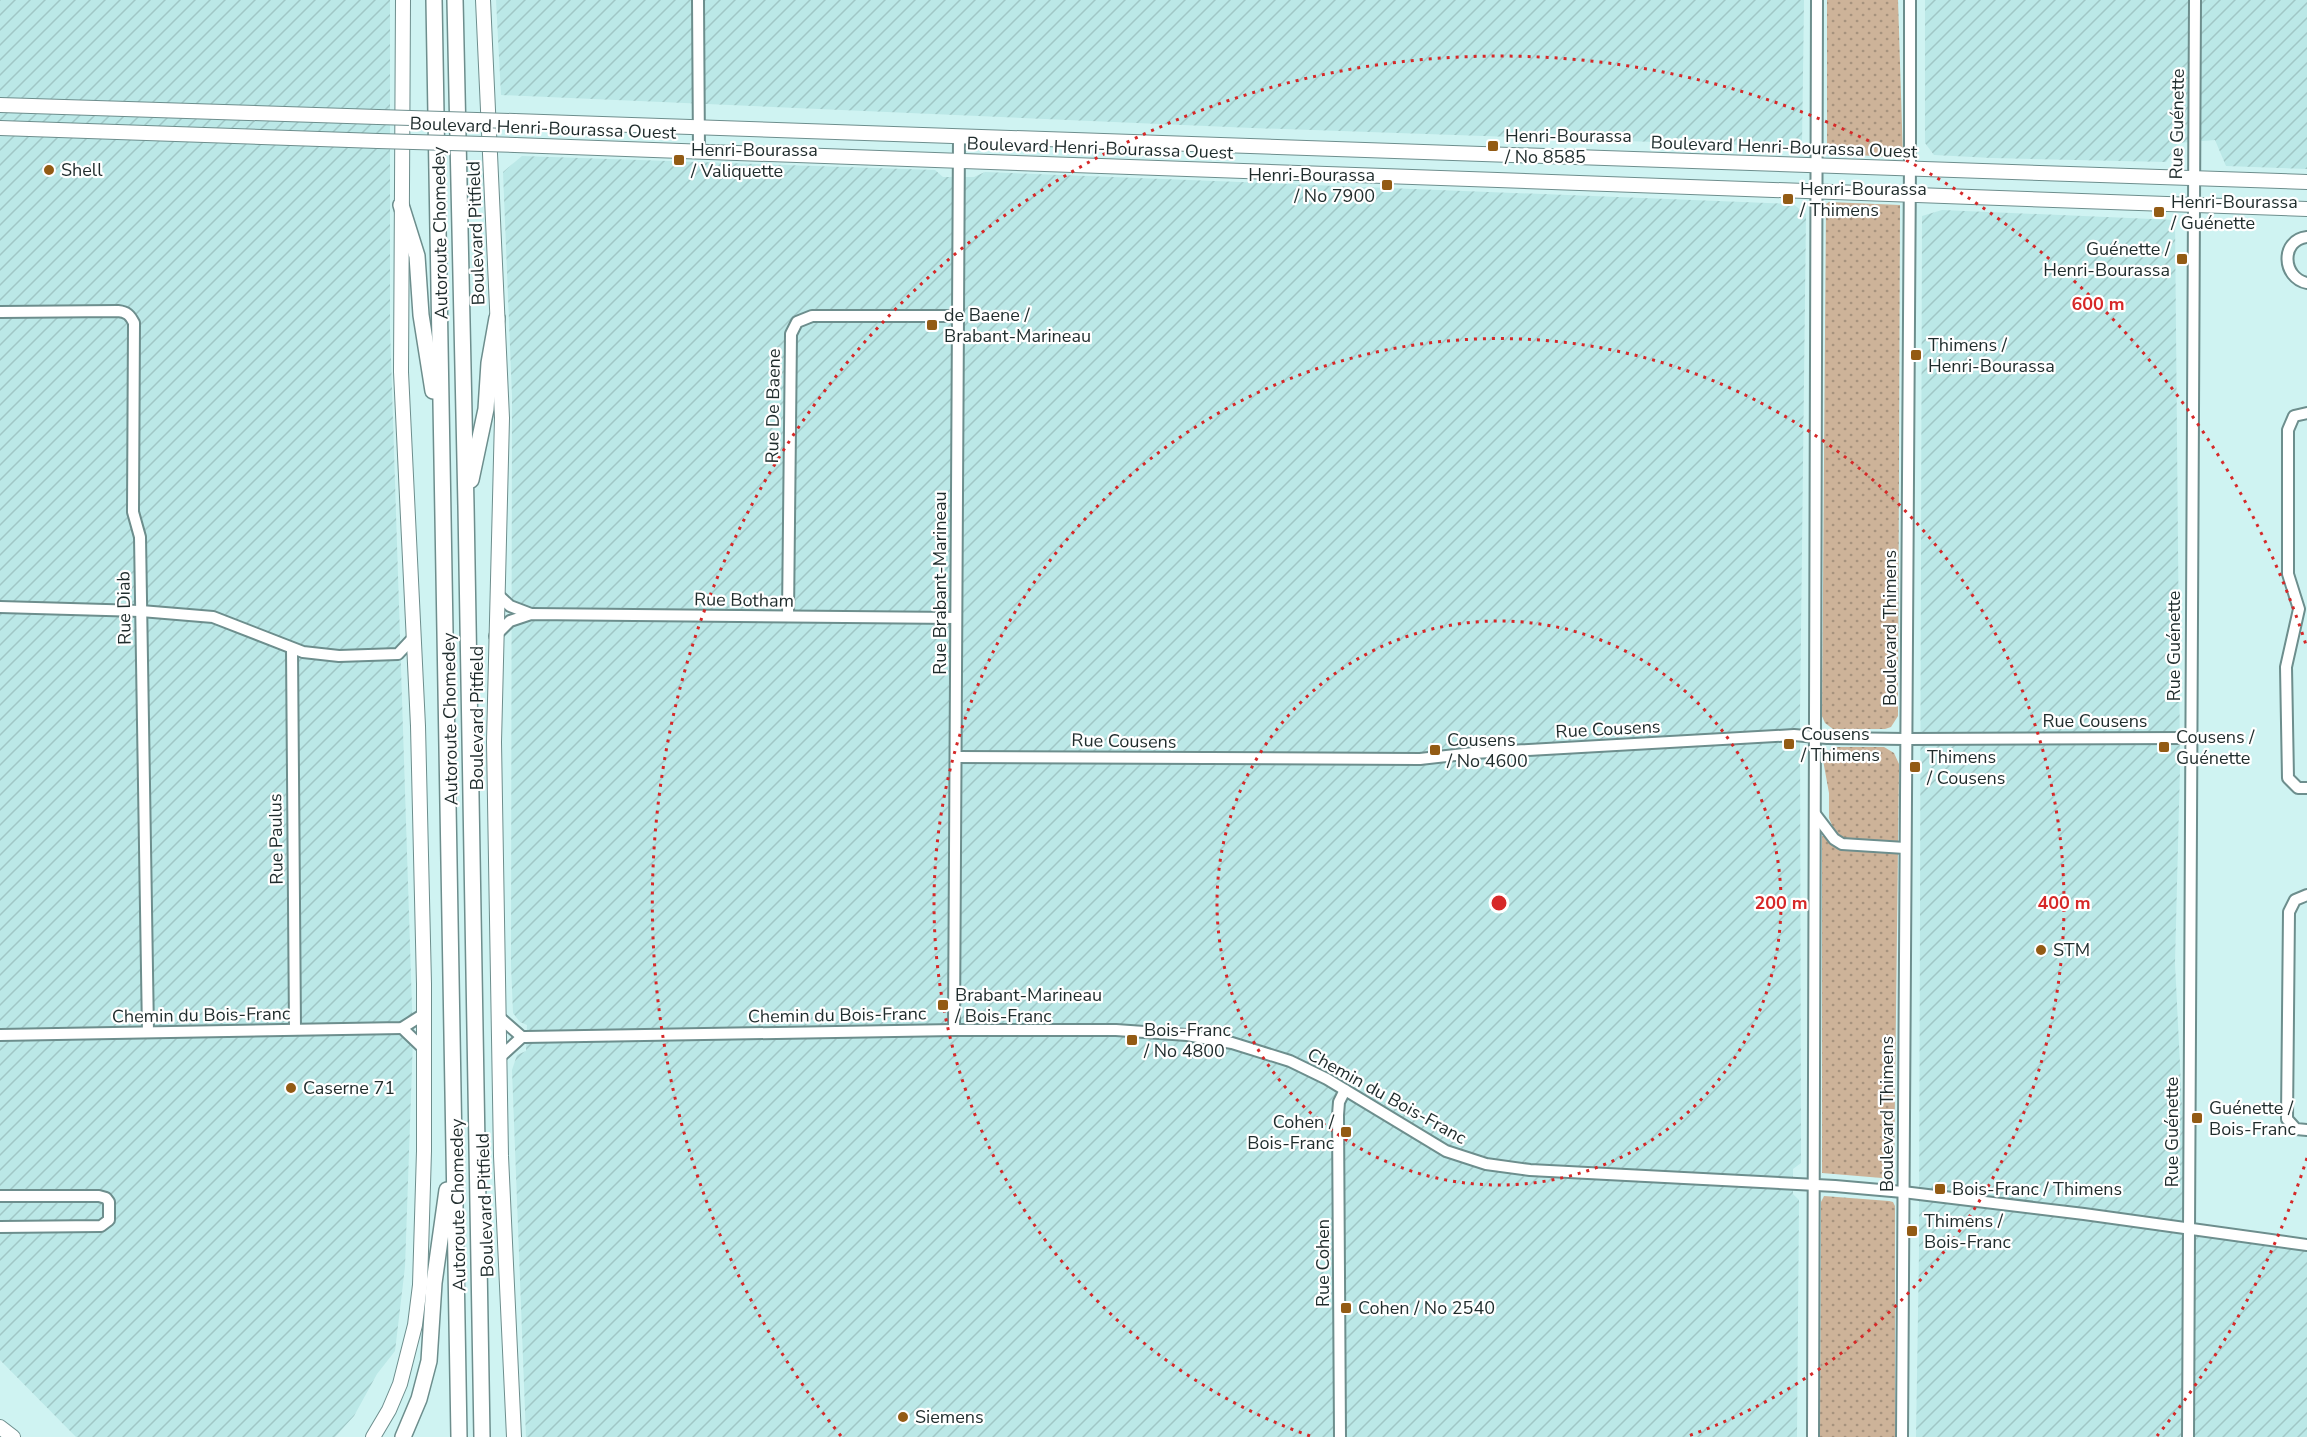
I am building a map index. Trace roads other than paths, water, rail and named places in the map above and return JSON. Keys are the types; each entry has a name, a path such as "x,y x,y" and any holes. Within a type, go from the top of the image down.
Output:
{"highway":[{"name":"Autoroute Chomedey","path":"434,0 459,1437"},
{"name":"Autoroute Chomedey","path":"455,0 482,1437"},
{"path":"401,205 417,256 421,315 442,450"},
{"path":"466,506 486,409 489,363 497,318"},
{"path":"401,1437 423,1387 429,1361 434,1283 454,1148"}],"main road":[{"path":"373,1437 389,1410 404,1372 415,1325 420,1285 424,1150 424,1014 416,672 401,372 403,0"},
{"name":"Boulevard Pitfield","path":"483,0 502,418 494,742 504,1230 514,1437"},
{"name":"Boulevard Henri-Bourassa Ouest","path":"0,105 2307,182"},
{"name":"Boulevard Henri-Bourassa Ouest","path":"1,129 959,160 2307,209"},
{"path":"0,1427 12,1437"}],"street":[{"path":"698,0 699,151"},
{"path":"1813,1437 1817,0"},
{"name":"Boulevard Thimens","path":"1902,1437 1910,0"},
{"name":"Rue Guénette","path":"2188,1437 2192,205 2195,0"},
{"name":"Rue Brabant-Marineau","path":"954,1030 959,137"},
{"path":"2307,237 2294,242 2287,262 2292,275 2307,283"},
{"name":"Rue Diab","path":"0,312 118,311 131,316 134,323 133,512 140,537 148,1032"},
{"name":"Rue De Baene","path":"788,616 791,334 797,322 812,316 957,316"},
{"path":"2307,413 2294,416 2288,430 2288,574 2299,609 2286,667 2288,778 2298,788 2307,788"},
{"name":"Rue Botham","path":"497,594 510,606 531,614"},
{"path":"0,607 141,611 213,617 292,649 339,656 398,654 414,637"},
{"name":"Rue Botham","path":"495,636 510,621 531,614 956,618"},
{"name":"Rue Paulus","path":"292,649 295,1029"},
{"path":"398,654 416,672"},
{"name":"Rue Cousens","path":"956,757 1420,759 1473,753 1794,735 1906,738 2190,738"},
{"path":"1815,813 1834,839 1842,844 1905,848"},
{"path":"2307,895 2295,900 2289,912 2287,1119 2296,1129 2307,1130"},
{"path":"424,1014 402,1028 424,1050"},
{"path":"499,1017 522,1037 500,1057"},
{"name":"Chemin du Bois-Franc","path":"0,1035 402,1028"},
{"name":"Chemin du Bois-Franc","path":"522,1037 954,1030 1116,1030 1196,1036 1276,1056 1311,1071 1439,1147 1486,1164 1530,1170 1903,1192 2307,1245"},
{"name":"Rue Cohen","path":"1340,1437 1338,1122 1340,1102 1345,1090"},
{"path":"0,1196 99,1196 106,1198 109,1203 109,1220 101,1226 0,1227"}],"place":[{"name":"Henri-Bourassa / No 8585","path":"1493,146"},
{"name":"Henri-Bourassa / Valiquette","path":"679,160"},
{"name":"Shell","path":"49,170"},
{"name":"Henri-Bourassa / No 7900","path":"1387,185"},
{"name":"Henri-Bourassa / Thimens","path":"1788,199"},
{"name":"Henri-Bourassa / Guénette","path":"2159,212"},
{"name":"Guénette / Henri-Bourassa","path":"2182,259"},
{"name":"de Baene / Brabant-Marineau","path":"932,325"},
{"name":"Thimens / Henri-Bourassa","path":"1916,355"},
{"name":"Cousens / Thimens","path":"1789,744"},
{"name":"Cousens / Guénette","path":"2164,747"},
{"name":"Cousens / No 4600","path":"1435,750"},
{"name":"Thimens / Cousens","path":"1915,767"},
{"name":"STM","path":"2041,950"},
{"name":"Brabant-Marineau / Bois-Franc","path":"943,1005"},
{"name":"Bois-Franc / No 4800","path":"1132,1040"},
{"name":"Caserne 71","path":"291,1088"},
{"name":"Guénette / Bois-Franc","path":"2197,1118"},
{"name":"Cohen / Bois-Franc","path":"1346,1132"},
{"name":"Bois-Franc / Thimens","path":"1940,1189"},
{"name":"Thimens / Bois-Franc","path":"1912,1231"},
{"name":"Cohen / No 2540","path":"1346,1308"},
{"name":"Siemens","path":"903,1417"}]}
